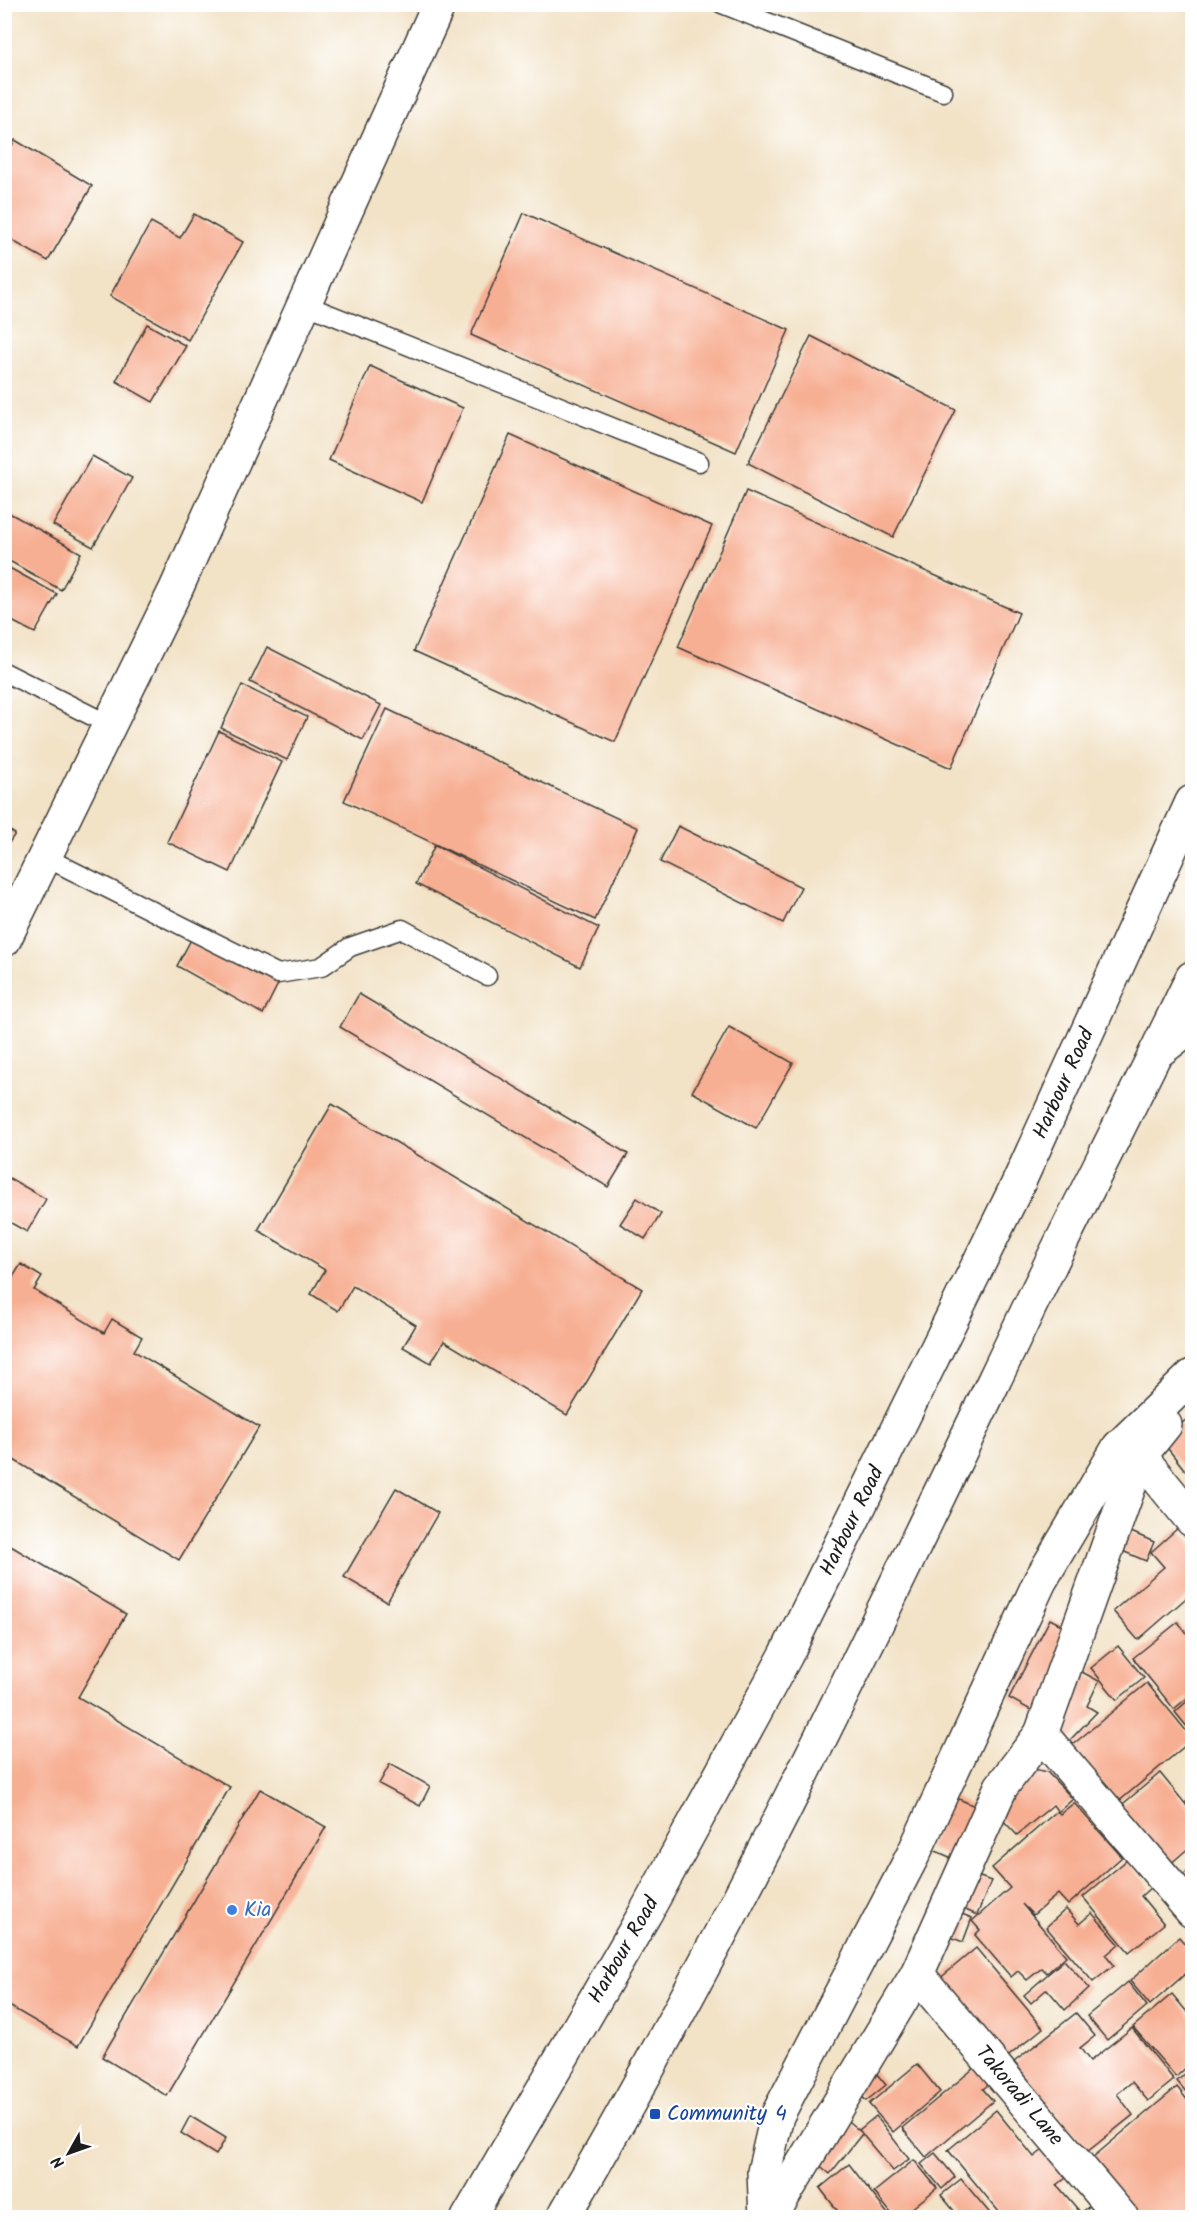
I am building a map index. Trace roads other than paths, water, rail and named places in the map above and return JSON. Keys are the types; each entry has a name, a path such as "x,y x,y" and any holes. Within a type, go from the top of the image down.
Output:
{"main road":[{"path":"4,940 176,589 439,4"},
{"name":"Harbour Road","path":"468,2217 646,1912 786,1655 1017,1186 1192,802"},
{"path":"563,2217 706,1961 849,1685 1055,1254 1192,978"},
{"path":"1156,1053 1192,1025"},
{"path":"766,2217 764,2172 777,2116 913,1855 1040,1581 1119,1448 1192,1376"},
{"path":"770,2217 917,1974 1002,1787 1041,1734 1140,1456 1192,1391"},
{"path":"1140,1456 1192,1520"},
{"path":"1041,1734 1192,1911"},
{"name":"Takoradi Lane","path":"917,1974 1122,2217"}],"lane":[{"path":"722,4 943,92"},
{"path":"304,304 699,462"},
{"path":"4,672 110,725"},
{"path":"45,857 278,974 321,967 350,947 402,930 487,976"}],"place":[{"name":"Kia","path":"232,1910"},
{"name":"Community 4","path":"655,2114"}]}
